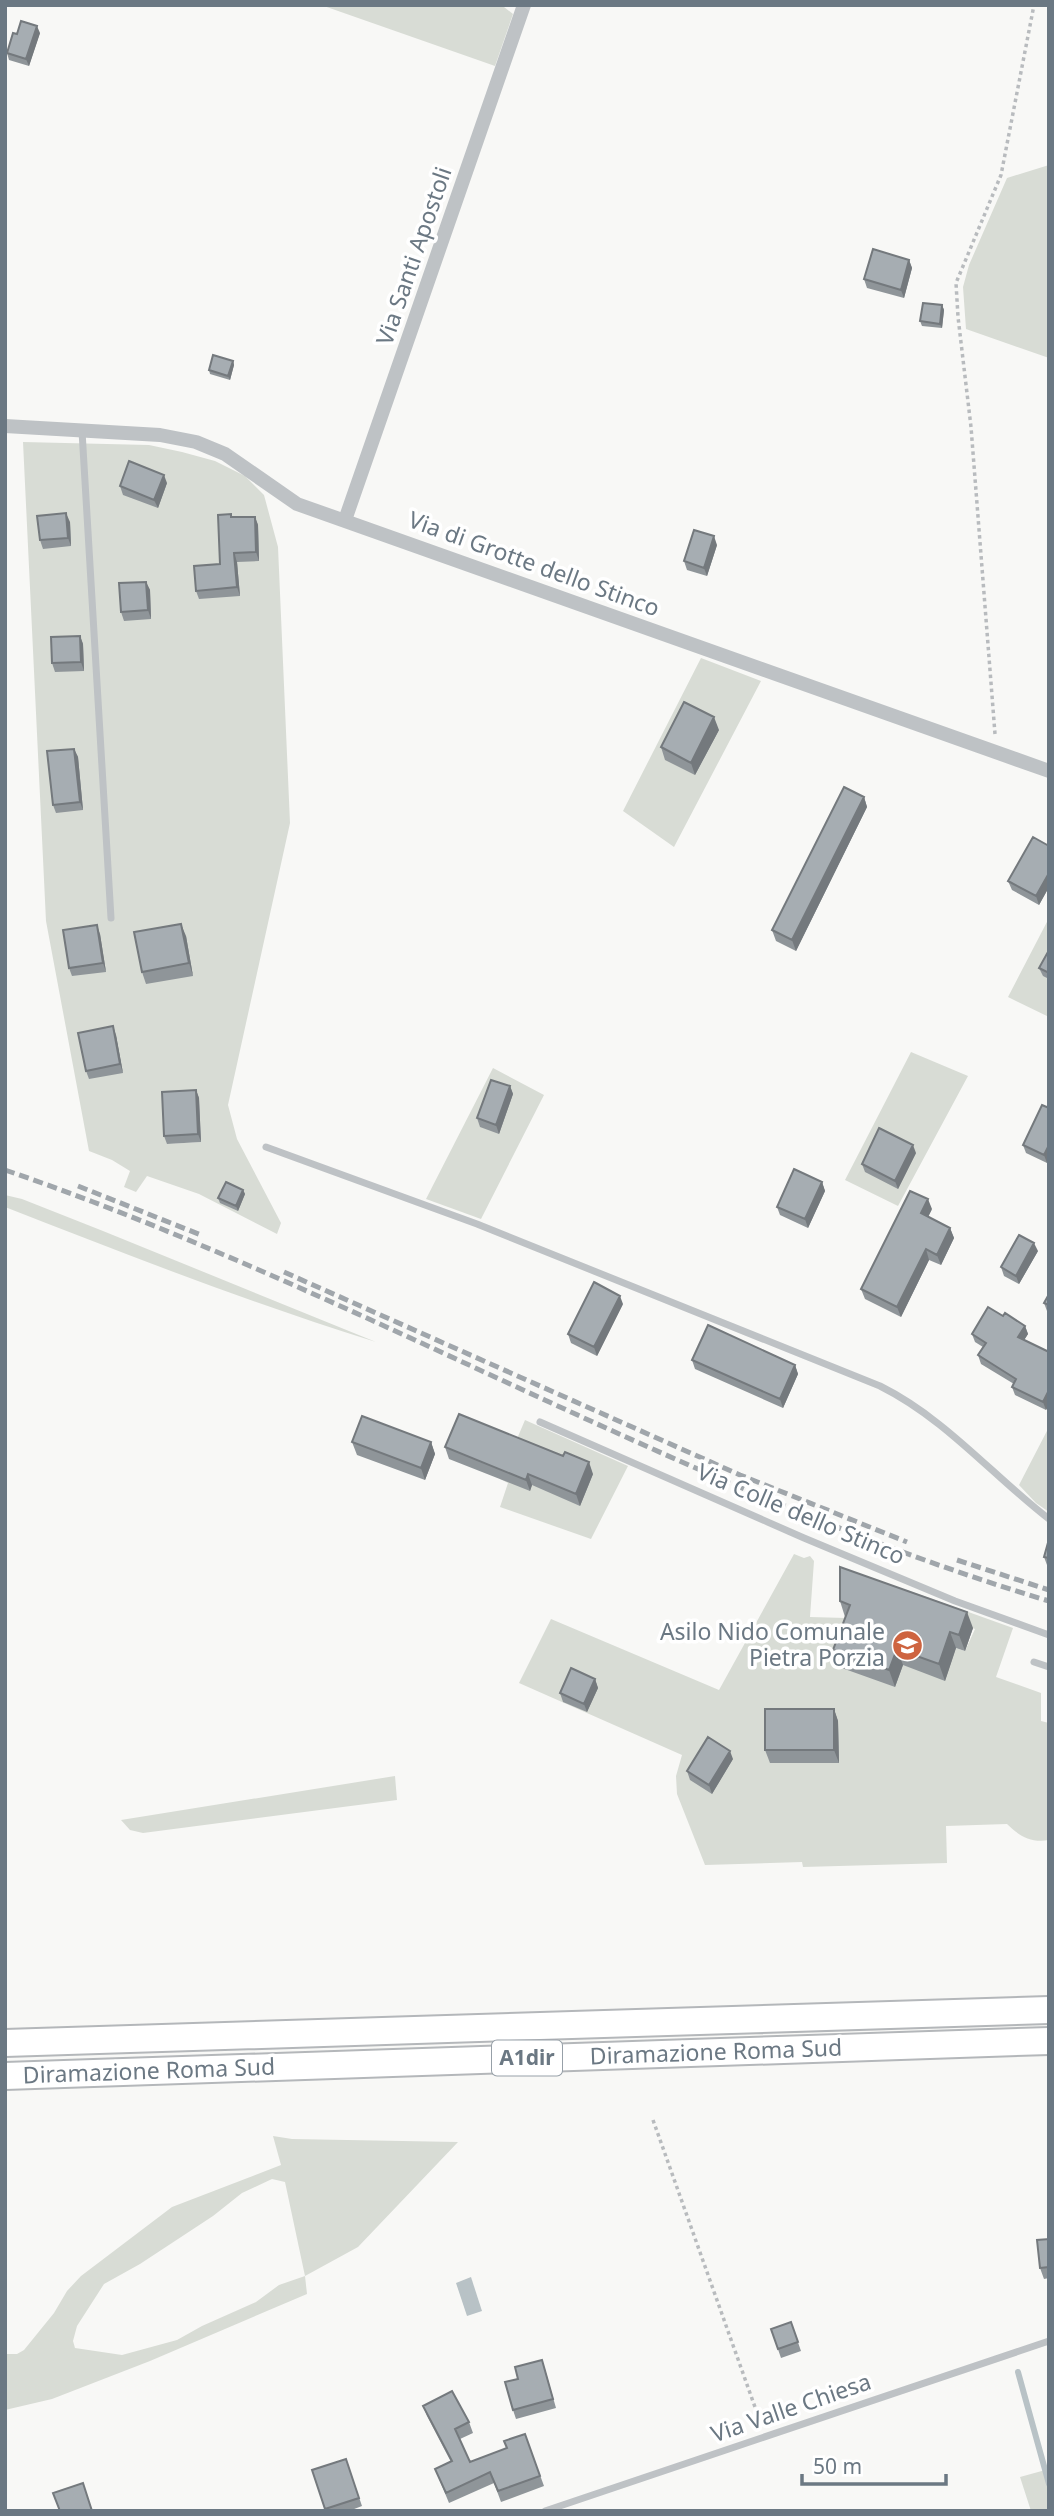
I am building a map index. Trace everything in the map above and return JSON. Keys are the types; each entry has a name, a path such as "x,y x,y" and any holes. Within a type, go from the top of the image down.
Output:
{"highway":[{"name":"Diramazione Roma Sud","path":"5,2043 1049,2010"},
{"name":"Diramazione Roma Sud","path":"5,2076 1049,2041"}],"street":[{"name":"Via Santi Apostoli","path":"345,520 524,5"},
{"name":"Via di Grotte dello Stinco","path":"5,426 160,435 196,442 225,454 298,505 1049,771"}],"lane":[{"path":"82,431 111,918"},
{"path":"266,1147 477,1224 880,1386 939,1423 1049,1519"},
{"name":"Via Colle dello Stinco","path":"540,1422 804,1538 955,1601 1049,1635"},
{"path":"1034,1662 1049,1667"},
{"name":"Via Valle Chiesa","path":"545,2511 1049,2341"}],"path":[{"path":"989,750 996,733 971,427 956,283 1001,175 1034,5"},
{"path":"653,2120 766,2437"}],"shaded area":[{"path":"321,5 505,5 513,14 495,66"},
{"path":"1049,165 1049,358 966,329 963,287 969,265 1007,178"},
{"path":"23,442 149,445 215,461 245,476 264,495 278,547 290,823 228,1105 237,1139 281,1223 277,1234 199,1194 147,1176 136,1192 124,1187 130,1171 89,1151 46,921","holes":["199,1098 201,1142 167,1144"]},
{"path":"701,658 761,681 674,847 623,811"},
{"path":"1049,918 1049,1017 1008,997"},
{"path":"911,1052 968,1076 898,1206 845,1180"},
{"path":"493,1068 544,1095 481,1219 426,1199"},
{"path":"5,1195 22,1199 103,1231 376,1342 236,1295 5,1207"},
{"path":"525,1420 628,1466 591,1539 500,1507 508,1483 500,1479"},
{"path":"1049,1427 1049,1512 1019,1485"},
{"path":"794,1554 804,1558 810,1556 814,1561 810,1617 846,1618 895,1686 907,1654 944,1680 956,1648 965,1651 975,1629 902,1603 907,1590 1013,1628 996,1677 1041,1693 1041,1721 1049,1723 1049,1840 1026,1838 1007,1824 946,1826 947,1863 803,1867 802,1862 705,1865 677,1794 676,1776 682,1755 519,1683 551,1619 719,1690"},
{"path":"395,1776 397,1800 143,1833 130,1830 121,1820"},
{"path":"273,2136 292,2139 458,2142 358,2247 305,2276 307,2294 150,2361 52,2399 5,2410 5,2354 17,2354 24,2350 81,2276 172,2207 281,2165","holes":["272,2179 285,2182 305,2276 279,2285 256,2302 177,2340 122,2355 75,2348 73,2341 77,2326 104,2284 213,2216 242,2193"]},
{"path":"471,2277 482,2311 467,2316 456,2283"},
{"path":"1049,2469 1049,2511 1031,2511 1020,2477"}],"building":[{"path":"21,21 37,26 26,59 7,53 13,33 17,34"},
{"path":"873,249 909,260 901,290 864,279"},
{"path":"923,303 942,305 940,324 920,321"},
{"path":"213,355 233,361 228,376 209,370"},
{"path":"129,461 164,475 154,500 120,486"},
{"path":"66,513 68,538 40,540 37,516"},
{"path":"231,514 231,517 255,517 256,552 234,553 237,587 196,591 194,566 220,564 218,515"},
{"path":"694,530 714,536 704,568 684,561"},
{"path":"146,582 148,610 121,612 119,583"},
{"path":"80,636 81,662 52,663 51,637"},
{"path":"684,702 714,717 691,763 661,747"},
{"path":"74,749 80,802 53,805 47,751"},
{"path":"844,787 864,797 792,940 772,930"},
{"path":"1033,837 1049,846 1049,873 1036,896 1008,881"},
{"path":"181,924 189,963 142,972 134,932"},
{"path":"97,925 103,963 69,968 63,930"},
{"path":"1049,950 1049,973 1039,968"},
{"path":"113,1026 120,1064 86,1071 78,1033"},
{"path":"491,1080 510,1086 496,1125 477,1118"},
{"path":"196,1090 198,1134 164,1136 162,1092"},
{"path":"1042,1105 1049,1108 1049,1145 1044,1155 1023,1145"},
{"path":"879,1128 913,1145 895,1181 862,1164"},
{"path":"794,1169 822,1182 805,1219 777,1207"},
{"path":"226,1182 243,1190 236,1206 218,1198"},
{"path":"910,1191 928,1199 921,1213 950,1228 937,1255 926,1249 897,1307 861,1289"},
{"path":"1019,1235 1034,1243 1016,1276 1001,1267"},
{"path":"594,1282 620,1296 594,1347 568,1334"},
{"path":"988,1307 1003,1316 1005,1313 1025,1326 1018,1337 1049,1352 1049,1390 1043,1402 1012,1387 1016,1379 978,1355 986,1343 972,1334"},
{"path":"708,1325 795,1365 780,1399 692,1360"},
{"path":"459,1414 563,1456 565,1452 589,1462 576,1494 528,1474 526,1480 445,1447"},
{"path":"362,1416 431,1442 421,1468 352,1442"},
{"path":"1049,1539 1049,1558 1044,1557"},
{"path":"840,1567 967,1612 959,1635 950,1632 939,1664 897,1649 889,1670 833,1650 850,1605 840,1601"},
{"path":"571,1668 595,1679 584,1704 560,1693"},
{"path":"765,1709 834,1709 834,1750 765,1750"},
{"path":"708,1737 730,1751 709,1785 687,1771"},
{"path":"1049,2239 1049,2267 1040,2268 1037,2240"},
{"path":"791,2322 798,2342 778,2349 771,2329"},
{"path":"542,2360 553,2399 513,2410 505,2382 518,2379 515,2367"},
{"path":"452,2391 469,2422 455,2429 470,2462 507,2448 504,2441 525,2434 540,2476 498,2491 490,2472 446,2493 435,2469 452,2461 423,2406"},
{"path":"346,2459 359,2498 325,2509 312,2470"},
{"path":"83,2483 92,2511 60,2511 53,2493"}],"waterway":[{"path":"1018,2372 1049,2484"}],"railway":[{"path":"5,1170 137,1219 267,1274 783,1505 915,1556 1049,1601"},
{"path":"78,1186 201,1235"},
{"path":"284,1272 740,1475 907,1542"},
{"path":"957,1560 1049,1590"}],"place":[{"name":"Asilo Nido Comunale Pietra Porzia","path":"908,1645"}]}
